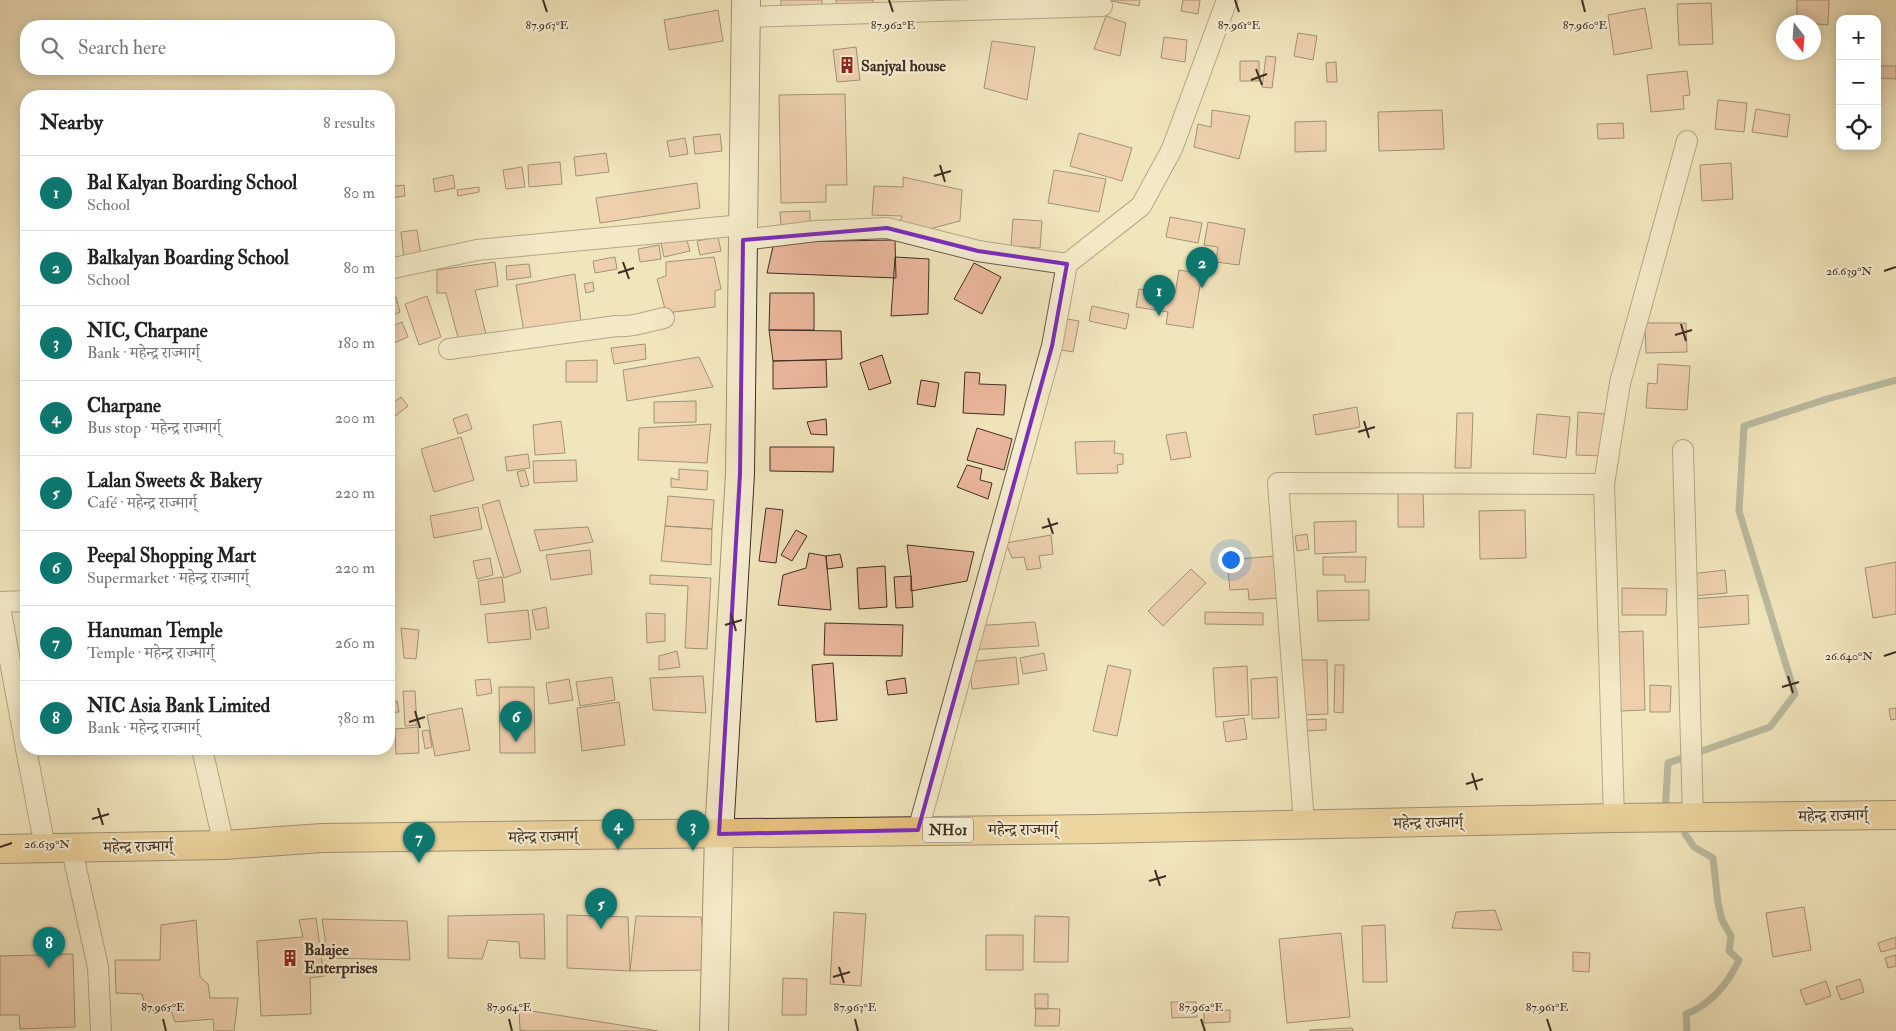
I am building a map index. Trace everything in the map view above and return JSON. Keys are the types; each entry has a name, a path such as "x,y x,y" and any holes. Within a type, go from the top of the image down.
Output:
{"highway":[{"name":"महेन्द्र राज्मार्ग्","path":"0,848 224,845 322,838 1098,829 1614,818 1896,815"}],"street":[{"path":"918,830 1052,346 1067,264 1141,206 1172,149 1227,0"},
{"path":"714,1031 718,834 740,474 746,9 1102,6"},
{"path":"1614,818 1604,484 1620,383 1687,141"},
{"path":"395,268 477,250 743,233 887,228 978,251 1067,264"},
{"path":"450,349 616,326 626,328 635,324 664,318"},
{"path":"1683,450 1693,817"},
{"path":"1304,824 1278,483 1604,484"},
{"path":"0,602 20,601"},
{"path":"0,607 20,715"},
{"path":"28,755 98,966 101,1031"},
{"path":"203,755 224,845"}],"highlighted area":[{"path":"887,228 978,251 1067,264 1052,346 918,830 719,834 740,474 743,240"}],"building":[{"path":"781,0 822,0 822,14 781,13"},
{"path":"836,0 873,0 873,7 836,7"},
{"path":"1106,0 1140,0 1139,6"},
{"path":"1183,0 1200,0 1198,14 1181,11"},
{"path":"1797,0 1829,0 1828,25 1821,24 1821,15 1797,15"},
{"path":"1711,3 1713,44 1679,45 1677,4"},
{"path":"1645,8 1652,48 1614,55 1608,15"},
{"path":"718,10 723,41 669,50 664,20"},
{"path":"1106,16 1126,23 1120,56 1094,49"},
{"path":"1298,33 1317,36 1313,60 1294,56"},
{"path":"1164,37 1187,40 1185,62 1161,58"},
{"path":"992,41 1035,47 1027,100 984,88"},
{"name":"Sanjyal house","path":"856,47 860,80 837,82 833,50"},
{"path":"1266,56 1276,57 1272,88 1262,87"},
{"path":"1240,61 1259,61 1259,81 1240,81"},
{"path":"1336,62 1337,82 1327,82 1326,63"},
{"path":"1881,66 1896,66 1896,79 1881,78"},
{"path":"1687,71 1690,95 1683,96 1684,109 1651,112 1647,75"},
{"path":"845,94 847,185 826,185 826,202 781,203 779,95"},
{"path":"1718,100 1747,103 1744,132 1715,129"},
{"path":"1756,109 1790,115 1787,137 1752,132"},
{"path":"1212,110 1250,116 1239,159 1194,147 1198,124 1211,127"},
{"path":"1442,110 1444,149 1379,151 1378,112"},
{"path":"1326,121 1326,151 1295,152 1295,122"},
{"path":"1623,123 1624,138 1598,139 1597,124"},
{"path":"1079,133 1132,148 1122,181 1070,166"},
{"path":"720,134 722,151 695,154 693,137"},
{"path":"685,138 688,154 670,157 667,141"},
{"path":"606,153 609,172 576,176 574,157"},
{"path":"560,162 562,184 529,187 528,165"},
{"path":"1731,163 1733,199 1702,201 1700,165"},
{"path":"522,167 525,187 506,189 503,170"},
{"path":"1054,170 1106,179 1099,212 1048,203"},
{"path":"453,175 455,188 435,192 433,179"},
{"path":"903,177 962,190 960,221 929,229 899,224 902,216 872,215 874,186 903,187"},
{"path":"697,183 700,208 600,223 596,198"},
{"path":"404,185 405,196 395,197 395,186"},
{"path":"479,187 479,192 458,196 457,190"},
{"path":"810,211 810,224 781,225 780,212"},
{"path":"1170,217 1202,223 1198,243 1166,237"},
{"path":"1013,219 1042,221 1040,248 1011,246"},
{"path":"1208,222 1245,229 1239,265 1216,262 1218,247 1204,245"},
{"path":"417,230 421,256 404,258 401,232"},
{"path":"686,237 690,251 664,257 661,243"},
{"path":"718,237 721,251 700,255 697,241"},
{"path":"895,240 896,278 767,273 774,242"},
{"path":"659,245 661,259 640,262 638,249"},
{"path":"615,257 617,269 595,273 593,261"},
{"path":"714,257 721,289 715,291 715,307 666,313 657,279 666,276 666,262"},
{"path":"895,257 929,259 928,314 891,316"},
{"path":"495,262 498,286 475,290 487,338 460,345 446,293 437,293 437,270"},
{"path":"974,263 1001,277 982,314 954,299"},
{"path":"529,264 531,277 507,280 506,266"},
{"path":"1179,270 1202,274 1193,328 1166,324 1168,312 1136,307 1139,289 1175,294"},
{"path":"575,274 581,321 524,332 516,285"},
{"path":"593,282 594,291 586,293 584,284"},
{"path":"770,293 814,293 814,330 769,330"},
{"path":"427,296 441,337 419,345 405,304"},
{"path":"395,297 400,312 395,314"},
{"path":"1092,306 1129,314 1126,329 1089,321"},
{"path":"1061,318 1079,321 1073,352 1056,349"},
{"path":"402,322 408,337 395,342 395,325"},
{"path":"1645,323 1686,323 1687,352 1646,353"},
{"path":"769,330 841,331 842,359 773,361"},
{"path":"645,344 646,359 614,364 611,348"},
{"path":"882,355 891,383 869,390 860,363"},
{"path":"699,357 713,387 627,401 623,370"},
{"path":"597,360 597,382 566,382 566,361"},
{"path":"826,360 827,387 773,389 773,361"},
{"path":"1658,364 1690,366 1687,410 1646,408 1648,383 1657,384"},
{"path":"965,372 980,373 979,384 1006,385 1004,415 963,413"},
{"path":"921,380 939,383 935,407 917,404"},
{"path":"401,397 408,406 395,416 395,402"},
{"path":"696,401 696,422 654,423 654,402"},
{"path":"1357,407 1360,427 1316,435 1313,415"},
{"path":"1578,412 1605,414 1603,456 1576,455"},
{"path":"1457,413 1473,413 1471,468 1455,468"},
{"path":"467,414 472,429 458,434 453,419"},
{"path":"1537,414 1570,417 1566,458 1533,454"},
{"path":"826,419 827,435 811,434 807,422"},
{"path":"561,421 565,453 535,455 533,425"},
{"path":"711,424 707,463 638,460 639,428"},
{"path":"977,428 1012,439 1004,470 967,460"},
{"path":"1186,432 1191,457 1171,460 1166,435"},
{"path":"461,437 474,480 434,492 421,449"},
{"path":"1115,441 1114,453 1123,454 1123,464 1117,465 1118,473 1077,474 1075,442"},
{"path":"770,447 834,447 833,472 770,471"},
{"path":"528,454 530,468 507,471 505,457"},
{"path":"576,460 577,481 534,483 533,461"},
{"path":"967,465 982,469 980,480 992,483 988,499 957,487"},
{"path":"679,469 708,471 707,490 671,487 671,478 679,480"},
{"path":"525,470 529,485 521,487 517,472"},
{"path":"1423,492 1424,527 1398,527 1398,493"},
{"path":"668,496 714,500 712,529 665,526"},
{"path":"499,500 521,572 504,578 482,505"},
{"path":"478,507 482,529 434,538 430,516"},
{"path":"766,508 783,510 776,563 759,561"},
{"path":"1525,510 1526,558 1480,559 1479,511"},
{"path":"1356,521 1356,552 1315,554 1314,522"},
{"path":"665,526 712,529 711,565 661,561"},
{"path":"588,527 593,542 540,551 534,530"},
{"path":"796,530 807,536 792,561 781,555"},
{"path":"1307,534 1309,549 1297,551 1295,536"},
{"path":"1051,535 1053,554 1039,556 1041,568 1027,570 1024,557 1012,558 1006,543"},
{"path":"907,545 974,552 967,581 911,591"},
{"path":"590,550 592,574 551,580 546,555"},
{"path":"809,553 826,556 831,610 778,605 783,575 806,568"},
{"path":"840,554 843,567 827,569 826,556"},
{"path":"1275,556 1278,598 1249,600 1248,589 1230,590 1227,560"},
{"path":"1323,557 1366,557 1365,582 1345,582 1345,575 1323,575"},
{"path":"490,558 493,575 477,579 473,561"},
{"path":"1896,562 1896,614 1873,618 1865,568"},
{"path":"885,566 887,607 859,609 857,568"},
{"path":"1191,569 1206,583 1163,626 1148,611"},
{"path":"1725,570 1727,593 1693,596 1691,574"},
{"path":"650,575 711,578 707,649 685,648 688,586 650,584"},
{"path":"911,576 913,607 896,608 894,577"},
{"path":"502,577 505,602 481,605 478,581"},
{"path":"1622,588 1667,589 1666,615 1622,615"},
{"path":"1369,590 1369,620 1318,621 1317,591"},
{"path":"1748,595 1749,624 1692,628 1691,599"},
{"path":"546,607 549,628 536,630 532,610"},
{"path":"528,610 531,639 488,643 485,614"},
{"path":"1205,612 1263,613 1263,625 1205,624"},
{"path":"646,613 665,614 665,641 647,643"},
{"path":"1035,622 1039,646 967,650 974,626"},
{"path":"825,623 903,625 902,656 824,655"},
{"path":"401,628 419,630 416,659 404,658"},
{"path":"1643,631 1645,710 1620,711 1618,632"},
{"path":"677,651 680,667 659,670 659,656"},
{"path":"1044,653 1047,670 1023,674 1020,658"},
{"path":"1016,657 1019,684 972,689 969,662"},
{"path":"1300,660 1327,660 1328,714 1301,715"},
{"path":"833,663 837,720 816,722 812,665"},
{"path":"1108,665 1131,670 1117,736 1093,731"},
{"path":"1335,665 1344,665 1343,713 1334,712"},
{"path":"1247,666 1249,715 1216,717 1213,668"},
{"path":"703,676 706,713 653,710 650,678"},
{"path":"612,677 615,700 580,706 576,682"},
{"path":"1277,677 1279,718 1252,719 1251,679"},
{"path":"905,678 907,693 888,695 886,681"},
{"path":"490,679 492,693 477,696 475,680"},
{"path":"569,679 573,700 549,704 546,683"},
{"path":"1650,685 1671,686 1670,712 1650,712"},
{"path":"499,687 534,687 535,753 500,753"},
{"path":"403,691 415,691 417,725 405,726"},
{"path":"397,701 399,712 395,712 395,702"},
{"path":"619,702 625,745 582,751 577,708"},
{"path":"462,708 470,750 435,756 427,715"},
{"path":"1896,708 1896,719 1891,720 1889,709"},
{"path":"1244,718 1247,739 1226,742 1223,722"},
{"path":"1326,719 1326,730 1306,731 1305,720"},
{"path":"418,727 419,753 396,754 395,729"},
{"path":"429,730 432,747 425,749 422,731"},
{"path":"1804,907 1811,950 1773,957 1766,913"},
{"path":"1495,910 1502,930 1452,928 1456,912"},
{"path":"834,912 866,914 861,986 830,984"},
{"path":"544,914 545,959 520,958 519,942 488,940 482,959 448,958 448,916"},
{"path":"567,915 628,917 630,971 567,968"},
{"path":"636,916 701,917 709,970 630,971"},
{"path":"1035,916 1069,917 1068,962 1034,962"},
{"name":"Balajee Enterprises","path":"316,918 324,976 310,978 311,1014 261,1016 257,941 303,937 299,920"},
{"path":"322,919 407,921 410,960 328,958"},
{"path":"196,920 200,977 208,984 210,998 238,998 234,1031 214,1031 213,1019 175,1022 169,1006 145,1006 142,994 116,993 115,960 160,960 161,925"},
{"path":"1385,925 1387,982 1363,982 1362,926"},
{"path":"1341,933 1350,1017 1287,1023 1279,939"},
{"path":"986,935 1023,935 1023,970 986,970"},
{"path":"1896,937 1896,948 1881,952 1878,943"},
{"path":"1573,952 1590,953 1589,972 1573,971"},
{"path":"73,954 75,1027 20,1029 19,1015 0,1015 0,956"},
{"path":"1896,955 1896,966 1888,968 1885,958"},
{"path":"783,978 807,979 806,1015 782,1015"},
{"path":"1860,979 1864,992 1841,1000 1836,987"},
{"path":"1826,981 1831,996 1806,1005 1800,990"},
{"path":"1035,994 1048,994 1048,1009 1035,1009"},
{"path":"1171,1002 1196,1002 1197,1017 1172,1018"},
{"path":"1036,1008 1060,1009 1059,1026 1035,1026"},
{"path":"519,1009 658,1031 526,1031 520,1030"},
{"path":"1230,1010 1230,1022 1204,1023 1204,1012"},
{"path":"1352,1028 1353,1031 1310,1031 1310,1030"}],"waterway":[{"path":"1665,812 1668,763 1770,727 1795,694 1739,511 1744,426 1827,399 1896,380"},
{"path":"1685,834 1694,847 1713,858 1718,903 1722,920 1731,936 1729,951 1739,960 1735,969 1717,993 1703,1005 1686,1014 1687,1031"}],"place":[{"name":"Sanjyal house","path":"847,65"},
{"name":"Balkalyan Boarding School","path":"1202,288"},
{"name":"Bal Kalyan Boarding School","path":"1159,316"},
{"name":"Peepal Shopping Mart","path":"516,742"},
{"name":"Charpane","path":"618,850"},
{"name":"NIC, Charpane","path":"693,851"},
{"name":"Hanuman Temple","path":"419,863"},
{"name":"Lalan Sweets & Bakery","path":"601,929"},
{"name":"Balajee Enterprises","path":"290,958"},
{"name":"NIC Asia Bank Limited","path":"49,968"}]}
